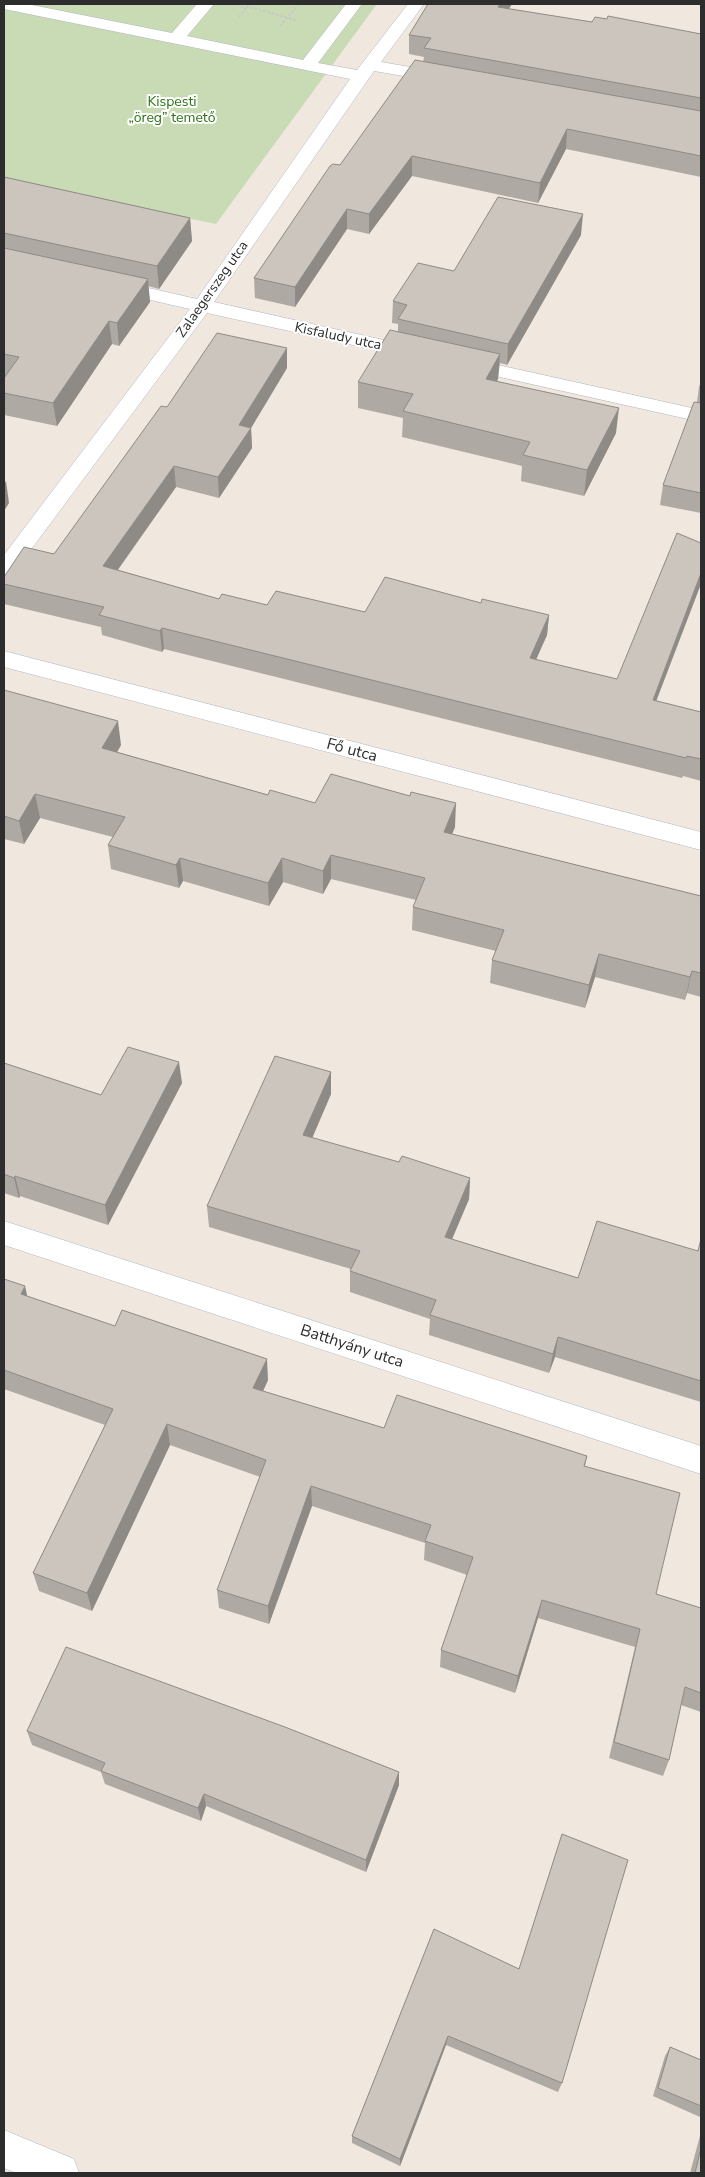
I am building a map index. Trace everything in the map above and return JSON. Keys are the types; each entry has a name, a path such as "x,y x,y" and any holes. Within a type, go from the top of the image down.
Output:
{"street":[{"path":"4,4 48,8 175,40 307,66 365,70 458,81"},
{"path":"307,66 354,4"},
{"name":"Zalaegerszeg utca","path":"4,570 202,306 365,70 416,4"},
{"path":"175,40 205,5"},
{"name":"Kisfaludy utca","path":"98,283 701,416"},
{"name":"Fő utca","path":"4,659 701,841"},
{"name":"Batthyány utca","path":"4,1233 701,1460"},
{"path":"4,2150 60,2173"}],"path":[{"path":"205,5 254,8 287,19 335,28"}],"green space":[{"name":"Kispesti „öreg” temető","path":"4,4 377,4 216,224 4,180"}],"building":[{"path":"428,4 500,4 498,7 592,22 595,17 607,19 608,16 701,34 701,98 424,48 431,38 409,35"},
{"path":"415,60 701,111 701,156 567,129 540,183 412,156 369,214 347,209 295,287 254,278 330,166 333,164 340,165"},
{"path":"4,177 190,218 157,266 4,233"},
{"path":"498,197 583,214 508,344 398,319 407,305 393,301 418,263 454,271"},
{"path":"4,248 148,279 117,323 109,321 53,403 4,393 4,378 19,357 4,354"},
{"path":"390,330 500,354 486,379 619,408 587,470 523,455 530,442 403,411 413,394 358,382"},
{"path":"217,333 287,348 239,425 251,428 218,477 174,466 103,566 219,599 222,594 267,605 276,591 365,612 385,577 481,603 482,599 549,615 530,658 617,679 677,533 701,543 701,573 653,700 701,712 701,759 687,756 686,758 162,628 160,631 99,615 104,607 4,584 4,577 24,547 54,554 161,406 167,407"},
{"path":"694,402 701,403 701,493 663,485"},
{"path":"4,690 118,721 102,748 268,795 270,790 315,803 331,774 410,796 411,792 456,803 444,832 701,896 701,973 692,971 690,977 599,954 589,985 492,960 504,930 413,907 425,878 331,855 323,871 282,858 268,883 180,858 176,865 108,845 125,817 35,794 19,821 4,816"},
{"path":"128,1047 179,1062 105,1205 4,1174 4,1063 101,1095"},
{"path":"275,1056 331,1072 303,1135 399,1162 402,1156 470,1178 445,1237 578,1278 597,1221 698,1251 701,1239 701,1381 558,1337 553,1354 430,1315 436,1300 350,1271 360,1251 207,1206"},
{"path":"4,1279 25,1286 21,1294 115,1326 122,1310 267,1359 253,1388 384,1428 397,1395 587,1456 584,1466 680,1493 656,1594 701,1608 701,1693 685,1687 669,1760 614,1742 640,1629 542,1600 518,1676 441,1650 473,1557 425,1541 431,1525 311,1486 268,1606 217,1590 266,1460 167,1424 87,1593 33,1573 113,1409 4,1370"},
{"path":"66,1647 285,1727 399,1772 366,1860 204,1794 198,1808 101,1771 105,1763 27,1731"},
{"path":"562,1834 628,1860 562,2083 448,2036 400,2159 352,2136 434,1929 519,1969"},
{"path":"670,2047 701,2060 701,2106 658,2088"},
{"path":"701,2148 701,2173 695,2173"}]}
